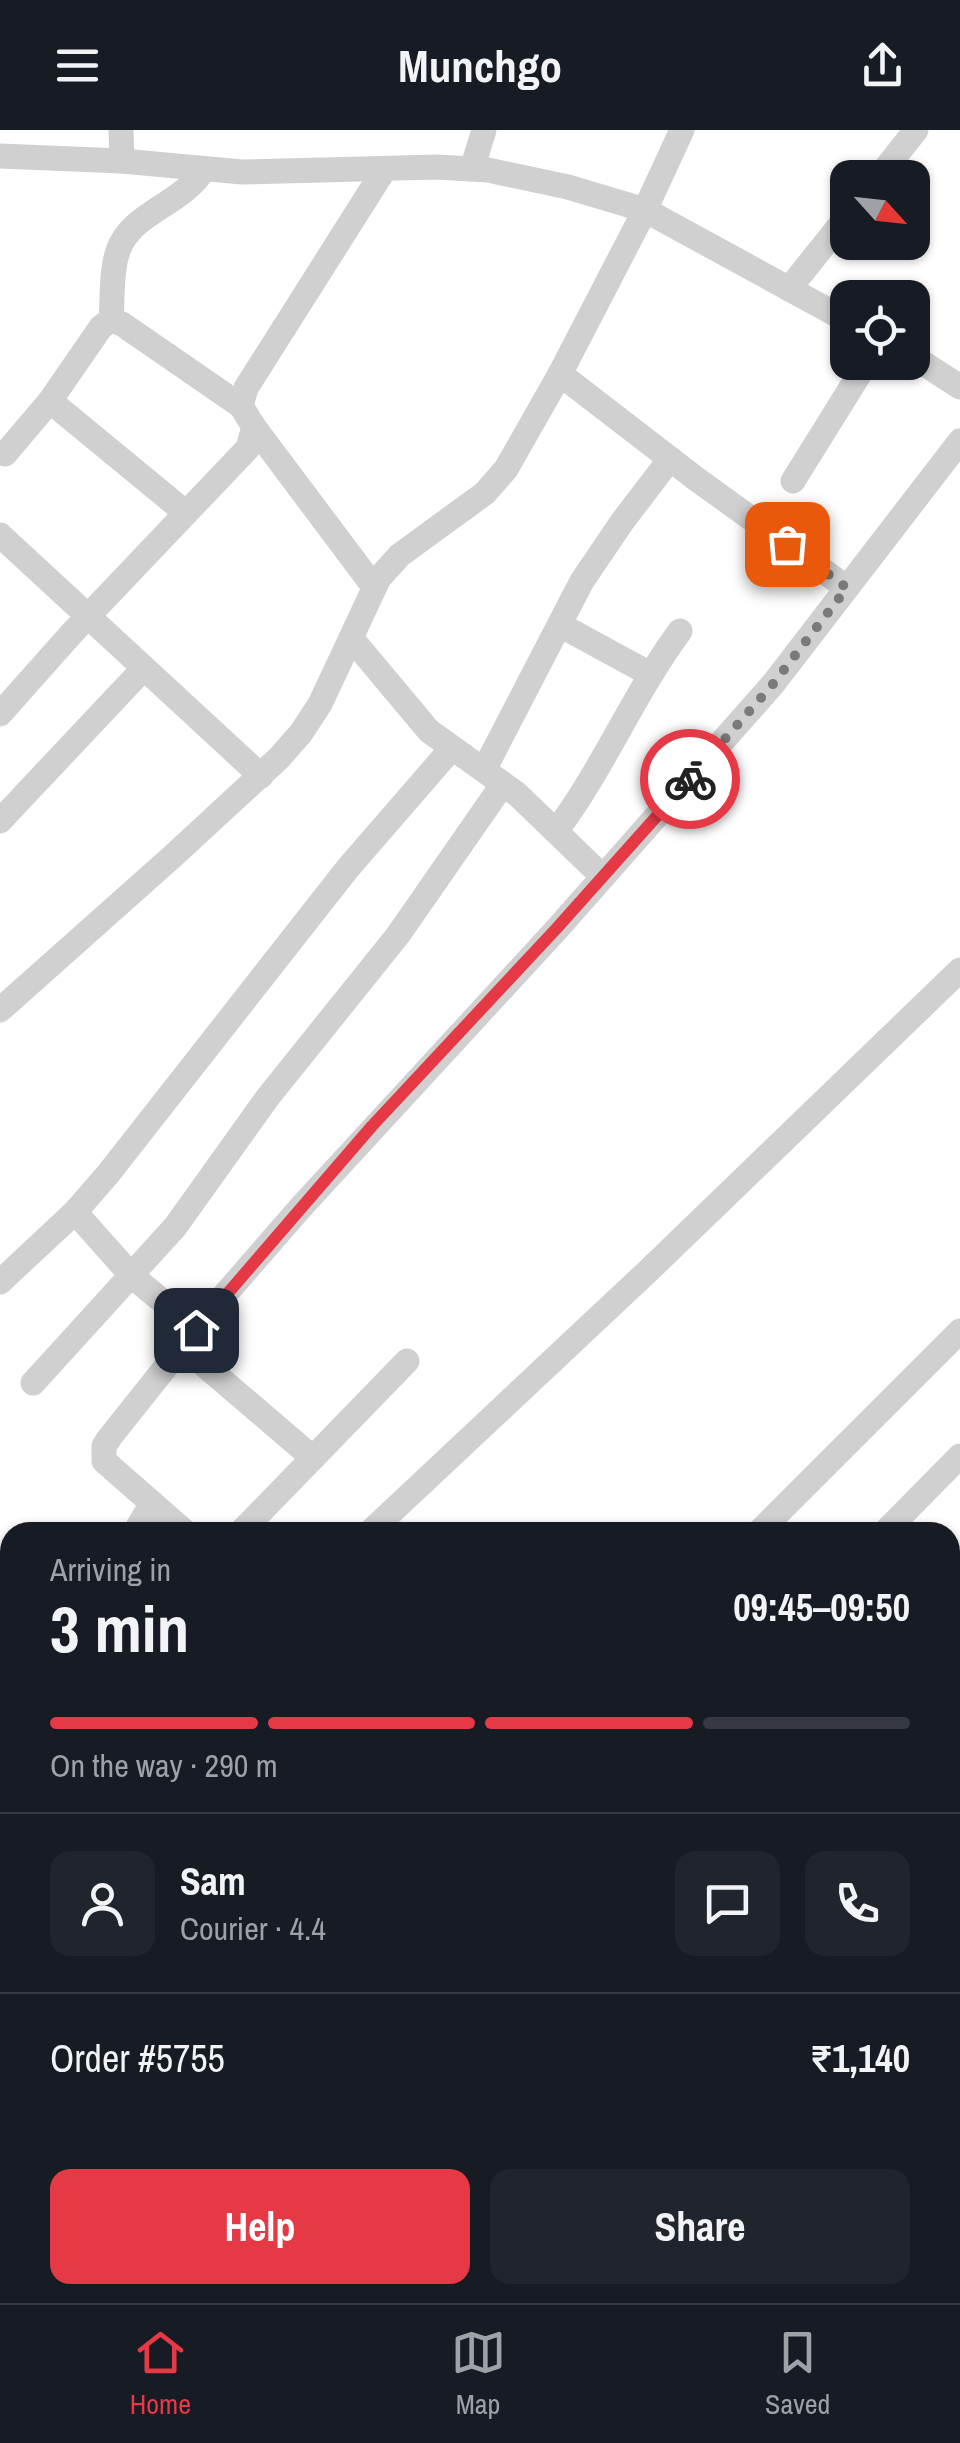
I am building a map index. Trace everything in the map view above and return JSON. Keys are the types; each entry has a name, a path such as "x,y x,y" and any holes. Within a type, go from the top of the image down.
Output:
{"street":[{"path":"121,130 122,161"},
{"path":"472,169 484,130"},
{"path":"0,1010 260,776 301,733 320,704 374,587 400,555 485,493 506,468 560,374 682,130"},
{"path":"892,160 916,130"},
{"path":"0,156 122,161 242,172 472,169 568,187 645,210 830,311"},
{"path":"5,454 110,320 116,255 122,240 186,192 204,169"},
{"path":"0,714 248,448 246,388 384,170"},
{"path":"789,289 830,238"},
{"path":"110,320 122,324 248,417 374,587"},
{"path":"930,367 960,386"},
{"path":"560,374 847,588"},
{"path":"793,481 856,380"},
{"path":"50,400 186,514"},
{"path":"173,1522 104,1461 104,1446 189,1338 384,1113 603,877 773,684 960,441"},
{"path":"34,1382 175,1227 268,1097 398,935 493,777 560,625 604,547 670,459"},
{"path":"0,535 260,776"},
{"path":"560,625 650,674"},
{"path":"557,830 603,763 650,674 680,632"},
{"path":"352,639 429,731 557,830 603,877"},
{"path":"0,822 144,668"},
{"path":"0,1282 75,1212 336,882 452,748"},
{"path":"381,1522 960,970"},
{"path":"75,1212 189,1338 313,1458"},
{"path":"769,1522 960,1332"},
{"path":"250,1522 407,1361"},
{"path":"895,1522 960,1456"},
{"path":"140,1522 152,1504"}],"way so far":[{"path":"690,779 773,684 847,588 787,544"}],"route":[{"path":"196,1330 372,1126 690,779"}]}
